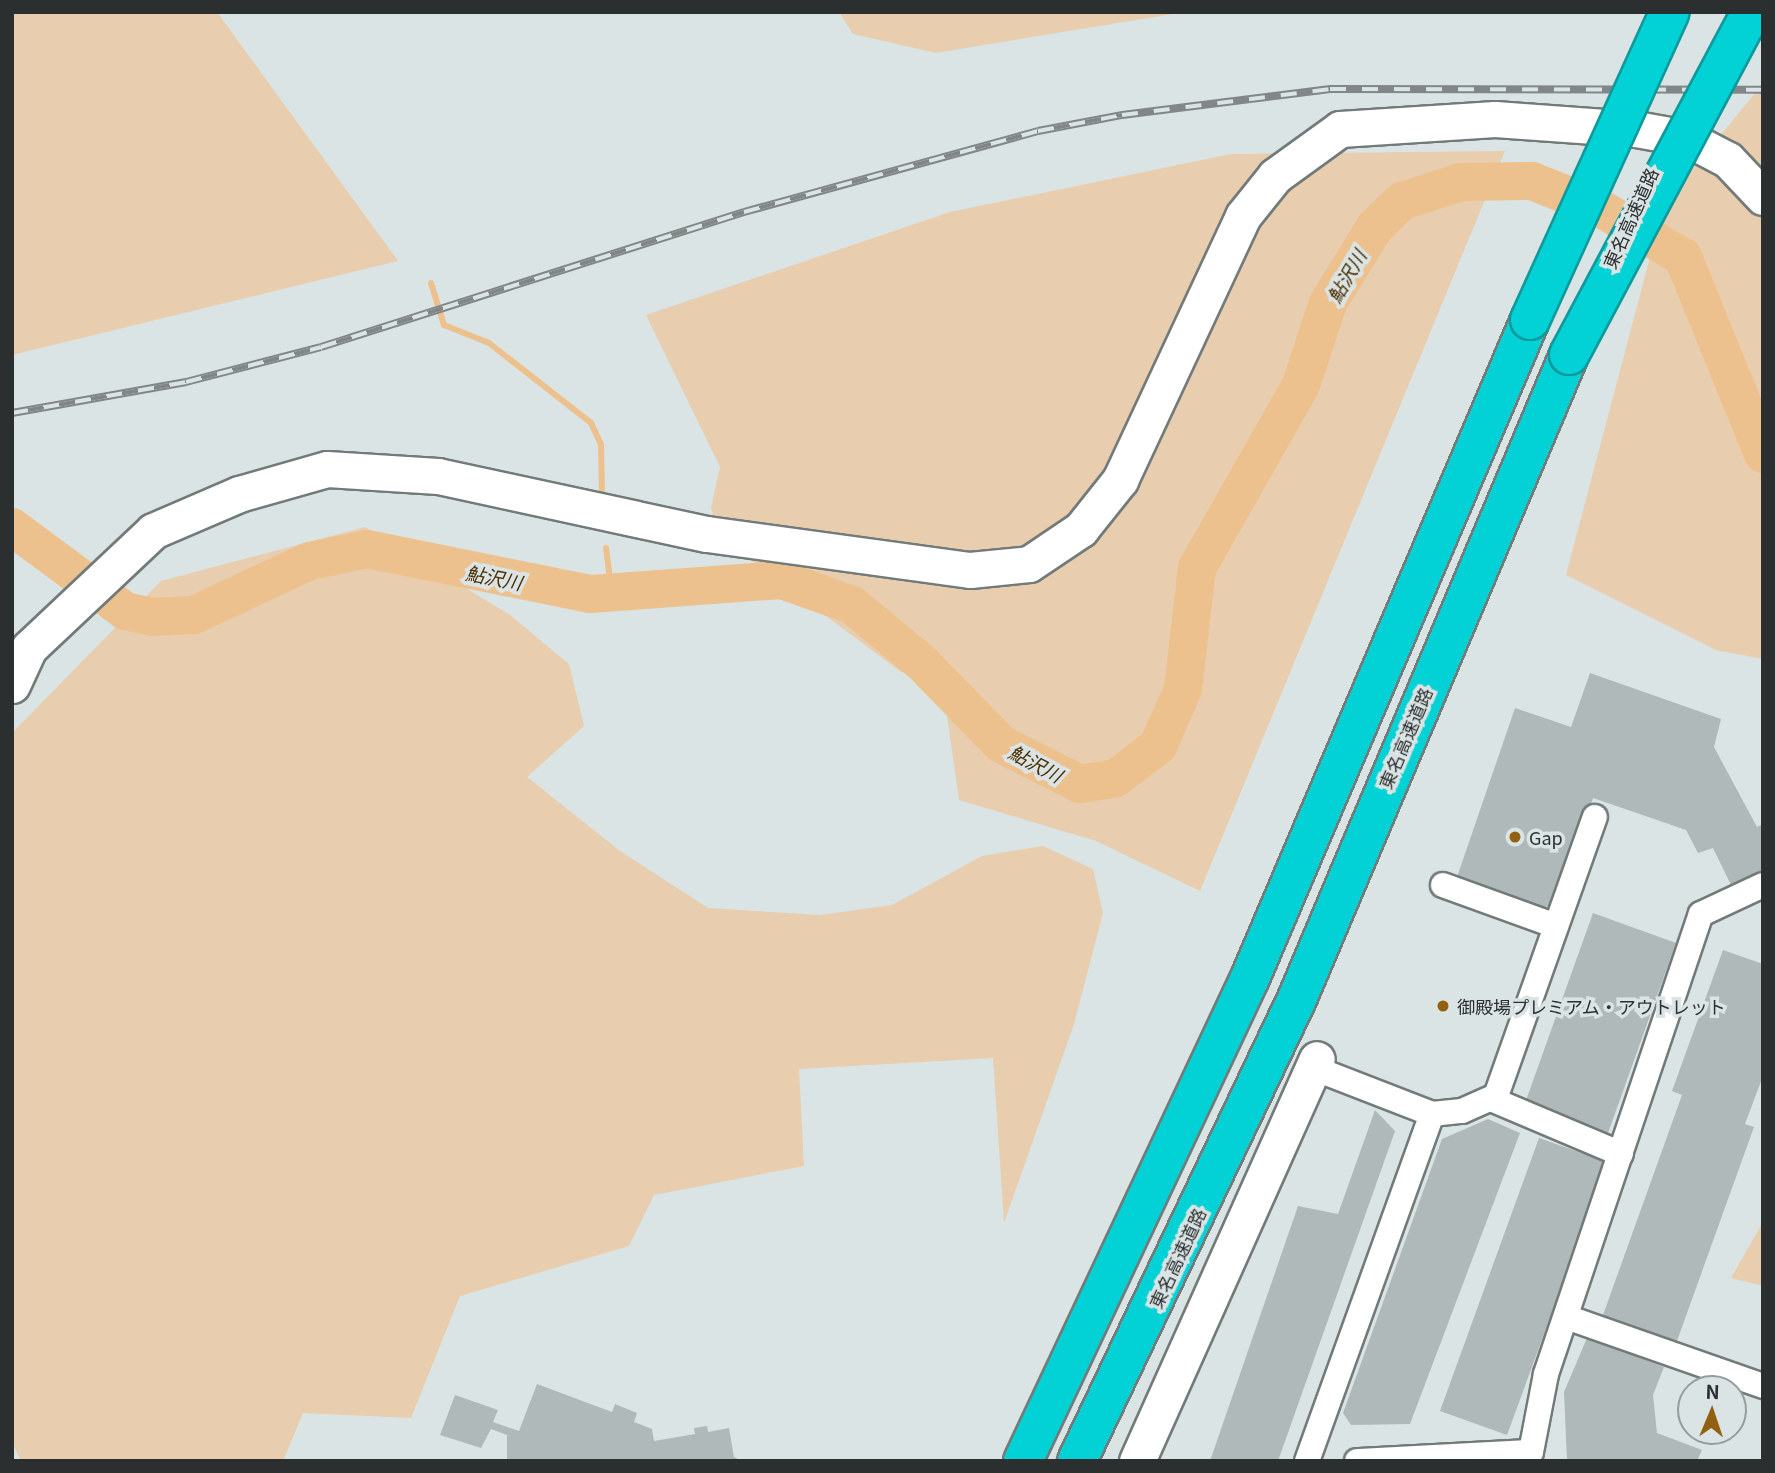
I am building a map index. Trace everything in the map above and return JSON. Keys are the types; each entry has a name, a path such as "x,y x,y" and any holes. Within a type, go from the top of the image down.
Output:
{"highway":[{"path":"1023,1461 1250,978 1530,320 1670,12"},
{"name":"東名高速道路","path":"1077,1461 1297,999 1569,355 1725,12"},
{"path":"1569,355 1751,12"}],"street":[{"path":"12,685 29,649 53,623 153,531 239,494 327,469 438,476 707,534 970,570 1030,564 1081,529 1119,480 1243,216 1275,176 1340,129 1495,119 1636,129 1686,138 1728,160 1763,197"},
{"path":"1491,1099 1595,817"},
{"path":"1443,885 1556,926"},
{"path":"1357,1461 1531,1452 1566,1317 1701,914 1763,885"},
{"path":"1137,1461 1323,1066 1432,1114 1491,1099 1620,1154"},
{"path":"1307,1461 1432,1114"},
{"path":"1566,1317 1763,1386"}],"shaded area":[{"path":"12,12 217,12 398,261 12,355"},
{"path":"839,12 1185,12 936,53 853,34"},
{"path":"1756,92 1763,92 1763,659 1716,650 1566,575 1664,204"},
{"path":"1505,151 1200,891 1096,841 959,800 942,680 901,672 721,538 711,508 720,467 646,315 950,212 1231,154"},
{"path":"365,527 510,615 569,664 584,726 527,777 620,851 708,908 820,915 892,905 982,856 1043,846 1093,869 1103,913 1074,1024 1004,1223 993,1058 799,1069 804,1166 654,1195 629,1246 460,1296 411,1418 303,1413 283,1461 21,1461 12,1442 12,733 161,581"},
{"path":"1763,1222 1763,1286 1731,1278"}],"building":[{"path":"1590,673 1721,719 1714,747 1757,827 1763,824 1763,872 1732,887 1713,848 1698,853 1686,830 1593,798 1557,902 1541,909 1456,880 1515,708 1571,727"},
{"path":"1593,913 1676,943 1607,1136 1524,1106"},
{"path":"1723,950 1763,964 1763,1076 1745,1124 1754,1127 1677,1341 1603,1315 1682,1095 1672,1091"},
{"path":"1375,1110 1395,1131 1278,1461 1210,1461 1298,1206 1338,1214"},
{"path":"1488,1119 1520,1133 1410,1424 1351,1425 1343,1413 1442,1139"},
{"path":"1539,1138 1607,1162 1507,1435 1440,1411"},
{"path":"1587,1338 1664,1367 1653,1395 1657,1433 1677,1441 1677,1445 1689,1445 1702,1450 1697,1461 1567,1461 1564,1392"},
{"path":"537,1384 612,1412 615,1404 637,1413 634,1422 652,1429 654,1441 695,1434 694,1428 707,1426 708,1432 729,1428 734,1457 742,1461 507,1461 507,1435 491,1429 481,1448 440,1435 455,1395 498,1410 493,1422 519,1431"}],"waterway":[{"name":"鮎沢川","path":"12,527 125,611 153,617 194,615 310,561 367,549 591,594 782,580 852,605 922,663 1001,744 1080,784 1116,778 1158,746 1183,689 1197,568 1301,385 1328,303 1375,227 1402,201 1461,182 1532,181 1600,208 1683,257 1763,454"},
{"path":"431,283 444,325 489,343 591,423 601,444 602,495"},
{"path":"606,548 612,594"}],"railway":[{"path":"12,413 186,382 321,347 744,212 1038,131 1122,115 1330,89 1763,90"}],"place":[{"name":"Gap","path":"1515,837"},
{"name":"御殿場プレミアム・アウトレット","path":"1443,1006"}]}
